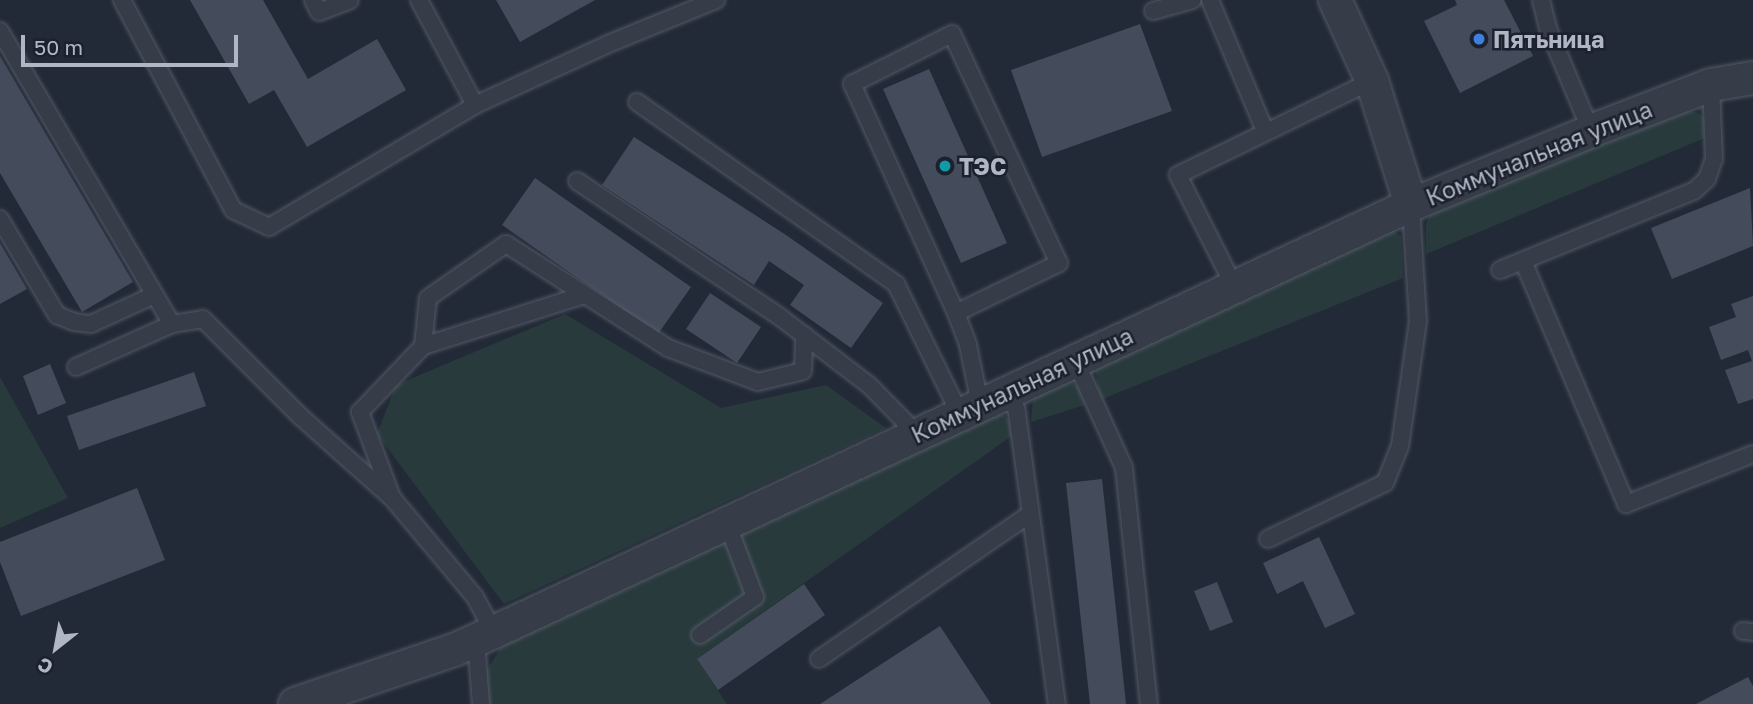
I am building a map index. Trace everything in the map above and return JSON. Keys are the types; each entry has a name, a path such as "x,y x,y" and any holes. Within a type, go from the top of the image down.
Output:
{"street":[{"path":"1335,0 1371,81 1411,205"},
{"name":"Коммунальная улица","path":"295,704 485,636 1411,205 1711,85 1753,78"}],"lane":[{"path":"122,0 233,211 269,227 475,106 608,44 716,0"},
{"path":"313,0 319,12 350,0"},
{"path":"419,0 475,106"},
{"path":"1153,11 1193,0"},
{"path":"1210,0 1265,131"},
{"path":"1541,0 1549,31 1591,131"},
{"path":"0,32 172,324"},
{"path":"956,313 1059,263 952,34 852,84 968,345 970,409"},
{"path":"1234,286 1178,175 1371,81"},
{"path":"1500,270 1694,191 1707,179 1713,159 1711,85"},
{"path":"637,102 896,285 970,409"},
{"path":"577,181 804,335 869,385 917,434"},
{"path":"1268,539 1385,483 1400,446 1418,321 1411,205"},
{"path":"0,219 57,315 74,322 91,324 154,295"},
{"path":"423,346 428,298 506,244 668,348 758,382 803,371 804,335"},
{"path":"1523,261 1626,504 1753,454"},
{"path":"393,499 360,412 423,346 584,295"},
{"path":"76,367 172,324 203,319 300,416 393,499 475,597 485,636 481,704"},
{"path":"1076,362 1124,468 1149,704"},
{"path":"1011,390 1017,412 1057,704"},
{"path":"819,659 1030,514"},
{"path":"700,635 755,597 727,523"}],"shaded area":[{"path":"1686,111 1696,112 1704,117 1705,138 1426,254 1426,225 1430,211 1439,203"},
{"path":"1390,229 1401,236 1403,278 1100,400 1095,368"},
{"path":"565,314 721,408 826,385 886,428 504,604 377,434 396,385"},
{"path":"0,377 68,498 0,528"},
{"path":"1070,381 1079,388 1085,405 1031,422 1033,397"},
{"path":"1002,413 1010,421 1013,435 697,659 727,704 487,704 487,670 503,644"}],"building":[{"path":"190,0 263,0 308,79 377,39 406,90 307,147 274,90 249,104"},
{"path":"496,0 595,0 520,42"},
{"path":"1455,0 1504,0 1533,56 1460,93 1424,21 1457,5"},
{"path":"1140,24 1172,111 1042,157 1011,70"},
{"path":"0,56 133,282 82,312 0,173"},
{"name":"ТЭС","path":"929,69 1007,243 961,263 883,89"},
{"path":"634,137 786,235 883,303 851,348 790,305 804,285 769,261 754,285 602,185"},
{"path":"535,178 691,287 658,334 502,225"},
{"path":"1750,188 1753,246 1672,279 1651,228"},
{"path":"0,243 27,289 0,304"},
{"path":"710,293 761,327 737,363 686,329"},
{"path":"1753,296 1753,399 1738,404 1725,370 1752,361 1748,350 1721,360 1709,327 1736,317 1731,304"},
{"path":"50,364 66,403 38,415 23,376"},
{"path":"194,372 206,406 79,450 67,416"},
{"path":"1102,479 1126,704 1090,704 1066,483"},
{"path":"137,488 165,560 21,616 0,562 0,542"},
{"path":"1319,537 1355,614 1325,628 1303,581 1277,594 1263,563"},
{"path":"1217,582 1233,622 1210,631 1194,591"},
{"path":"804,584 825,615 718,690 697,659"},
{"path":"940,626 991,704 820,704"},
{"path":"1748,677 1753,686 1753,704 1696,704"}],"place":[{"name":"Пятьница","path":"1479,39"},
{"name":"ТЭС","path":"945,166"}]}
